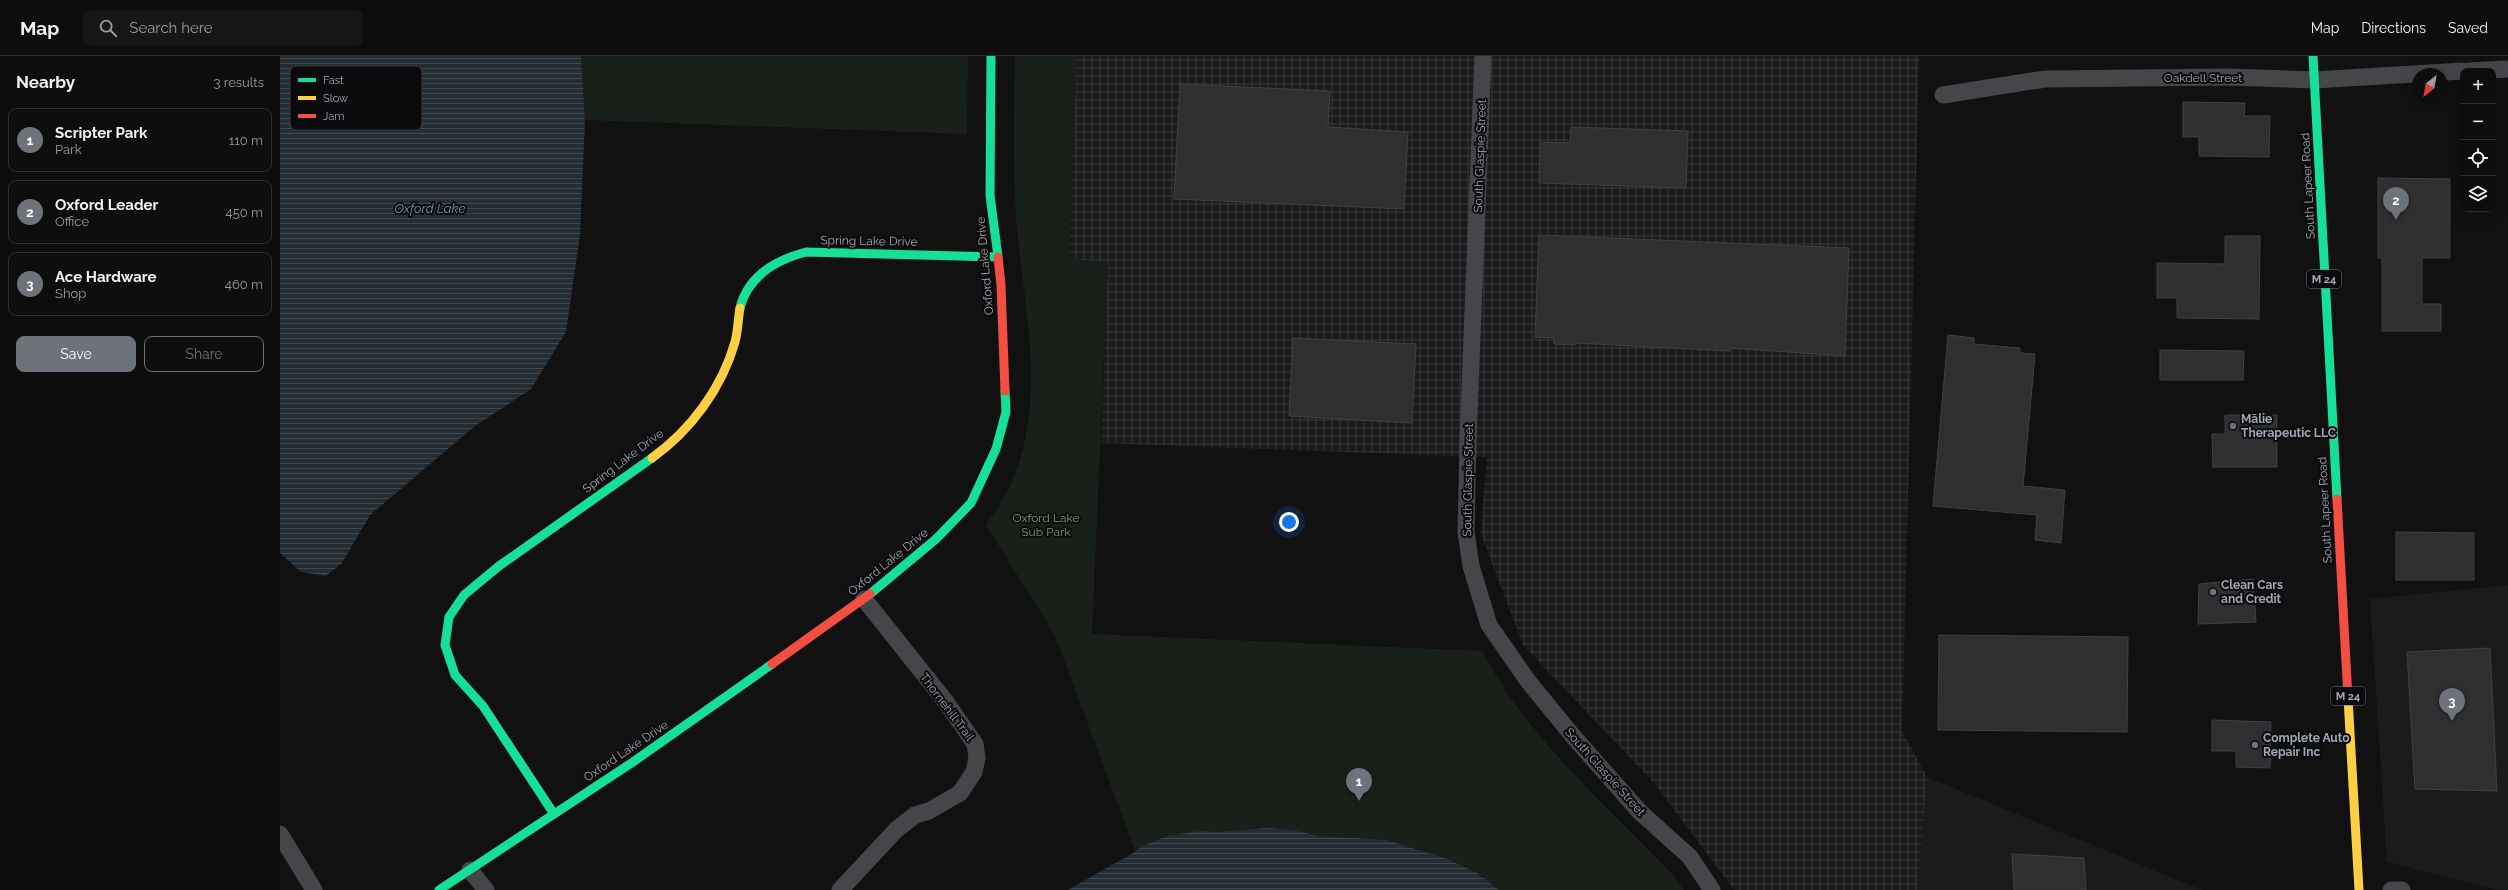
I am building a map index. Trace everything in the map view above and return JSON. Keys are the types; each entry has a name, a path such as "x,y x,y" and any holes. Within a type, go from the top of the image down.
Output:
{"street":[{"name":"Oxford Lake Drive","path":"439,890 633,762 864,598 936,539 971,503 996,449 1006,412 1001,286 990,195 991,56"},
{"name":"South Glaspie Street","path":"1483,56 1468,440 1466,532 1471,566 1489,625 1528,681 1572,735 1640,812 1690,857 1712,890"},
{"name":"South Lapeer Road","path":"2313,56 2359,890"},
{"path":"2496,70 2508,69"},
{"name":"Oakdell Street","path":"1943,95 2045,79 2229,77 2314,80 2460,71"},
{"name":"Spring Lake Drive","path":"554,814 483,706 455,675 445,645 449,616 464,595 576,511 659,452 693,421 723,374 735,341 740,305 753,280 775,262 788,256 806,252 997,257"},
{"name":"Thornehill Trail","path":"840,890 896,830 915,815 930,811 960,793 974,772 976,758 975,744 963,726 864,598"},
{"path":"280,834 314,890"},
{"path":"470,870 486,890"},
{"path":"2391,890 2402,890"}],"shaded area":[{"path":"1077,56 1919,56 1902,731 1927,777 1917,890 1734,890 1655,784 1523,645 1481,534 1487,457 1101,443 1108,262 1069,259"},
{"path":"2508,585 2508,890 2497,890 2387,862 2370,599"},
{"path":"1927,777 2202,890 1917,890"}],"green space":[{"path":"581,56 968,56 967,134 585,120"},
{"name":"Oxford Lake Sub Park","path":"1015,56 1077,56 1069,259 1108,262 1092,634 1482,651 1501,683 1545,742 1595,796 1673,875 1684,890 1068,890 1135,851 1055,635 986,525 1010,486 1022,453 1028,420 1031,387 1030,353 1015,197"}],"water":[{"name":"Oxford Lake","path":"280,56 581,56 585,120 580,235 566,332 531,389 475,426 370,515 342,563 326,576 301,572 280,553"},
{"path":"1266,828 1293,830 1318,836 1386,840 1447,859 1477,873 1499,890 1068,890 1127,857 1143,846 1167,836 1199,831 1219,832"}],"building":[{"path":"1180,84 1330,91 1328,127 1408,132 1404,209 1174,199"},
{"path":"2183,102 2245,103 2244,116 2270,116 2269,157 2199,156 2199,137 2183,137"},
{"path":"1571,127 1688,131 1686,188 1539,183 1540,142 1570,143"},
{"path":"2378,178 2450,179 2450,258 2422,258 2422,304 2441,304 2441,331 2382,331 2382,258 2378,258"},
{"path":"1539,235 1849,248 1845,356 1730,348 1730,351 1575,343 1575,345 1554,344 1554,338 1535,337"},
{"path":"2225,236 2260,236 2259,319 2177,318 2177,298 2157,298 2157,263 2225,264"},
{"path":"1948,335 1974,338 1974,344 2020,348 2020,353 2035,354 2023,486 2065,490 2061,543 2035,540 2037,515 1933,506"},
{"path":"1293,338 1416,344 1412,423 1289,416"},
{"path":"2160,350 2244,351 2243,380 2160,380"},
{"path":"2225,415 2277,415 2277,467 2213,467 2212,434 2225,434"},
{"path":"2396,532 2474,533 2474,580 2396,580"},
{"path":"2253,579 2256,622 2198,624 2199,584"},
{"path":"1939,635 2128,637 2127,732 1938,730"},
{"path":"2490,648 2497,791 2415,789 2407,652"},
{"path":"2212,720 2271,722 2270,768 2236,767 2236,751 2212,751"},
{"path":"2012,854 2084,858 2086,890 2014,890"}],"traffic: fast":[{"path":"991,56 990,195 998,257"},
{"path":"2313,56 2337,499"},
{"path":"740,308 749,287 756,278 774,265 795,255 806,252 997,257"},
{"path":"870,594 936,539 971,503 996,449 1006,412 1005,391"},
{"path":"554,814 483,706 455,675 445,645 449,617 464,595 499,566 652,458"},
{"path":"439,890 633,762 772,664"}],"traffic: slow":[{"path":"652,458 680,435 713,392 722,376 735,342 740,308"},
{"path":"2348,698 2359,890"}],"traffic: jam":[{"path":"998,257 1001,285 1005,391"},
{"path":"2337,499 2348,698"},
{"path":"772,664 870,594"}],"place":[{"name":"Oxford Leader","path":"2396,220"},
{"name":"Mālie Therapeutic LLC","path":"2233,426"},
{"name":"Clean Cars and Credit","path":"2213,592"},
{"name":"Ace Hardware","path":"2452,721"},
{"name":"Complete Auto Repair Inc","path":"2255,745"},
{"name":"Scripter Park","path":"1359,801"}]}
